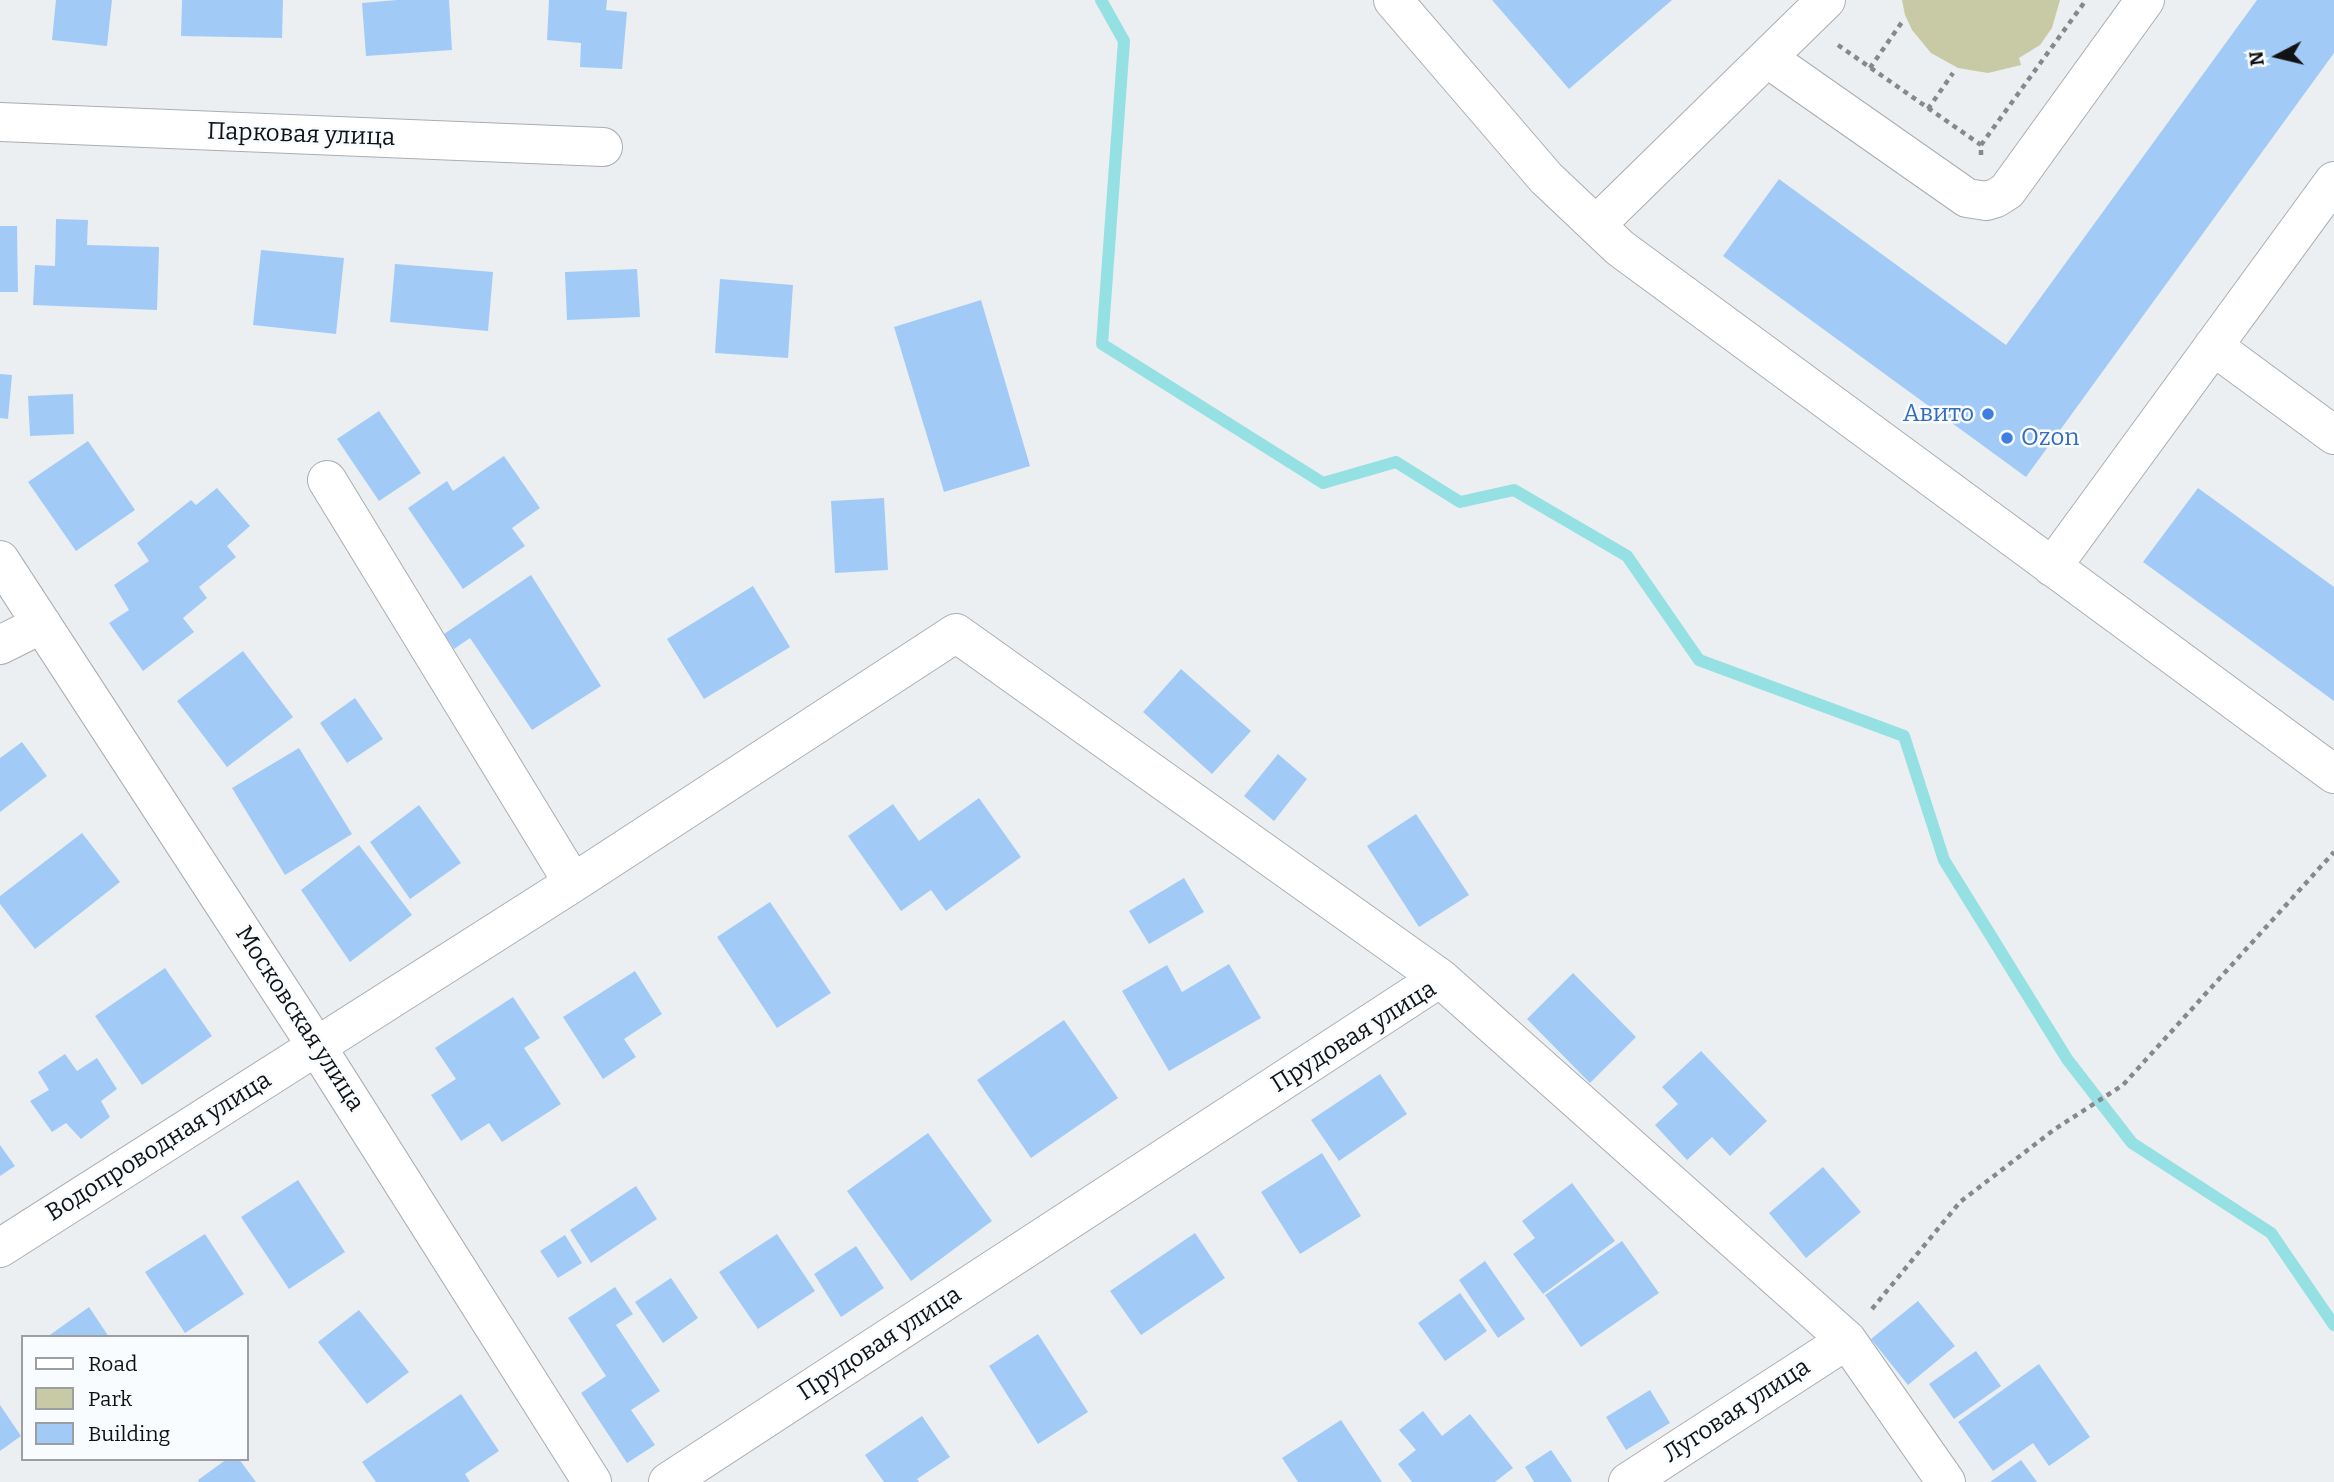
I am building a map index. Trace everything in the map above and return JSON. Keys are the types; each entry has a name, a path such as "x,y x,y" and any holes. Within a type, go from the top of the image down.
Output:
{"street":[{"path":"1393,0 1546,178 1649,271 2334,774"},
{"path":"1767,58 1967,198 1986,201 2007,191 2145,0"},
{"path":"1596,225 1815,11"},
{"name":"Парковая улица","path":"0,122 603,147"},
{"path":"2052,567 2334,181"},
{"path":"2213,346 2334,435"},
{"path":"327,480 573,883"},
{"name":"Московская улица","path":"0,560 317,1047 592,1482"},
{"path":"0,645 42,625"},
{"name":"Водопроводная улица","path":"0,1248 573,883 956,632 1440,978"},
{"name":"Прудовая улица","path":"668,1482 1440,978 1847,1340 1946,1482"},
{"name":"Луговая улица","path":"1628,1482 1847,1340"}],"path":[{"path":"1815,11 1870,68 1980,145"},
{"path":"1870,68 1902,22"},
{"path":"1928,109 1953,73"},
{"path":"1847,1340 1960,1202 2055,1129 2123,1085 2334,852"}],"green space":[{"path":"1902,0 2060,0 2052,28 2040,45 2019,58 2021,65 1988,73 1958,68 1931,53 1912,30"}],"building":[{"path":"56,0 112,0 107,46 52,40"},
{"path":"182,0 283,0 282,38 181,36"},
{"path":"449,0 452,50 366,56 362,3"},
{"path":"549,0 607,0 606,10 627,12 622,69 580,67 581,43 547,40"},
{"path":"1492,0 1672,0 1569,89"},
{"path":"2257,0 2334,0 2334,53 2026,477 1723,256 1779,179 2006,345"},
{"path":"56,219 88,220 87,245 159,247 157,310 33,305 35,265 55,266"},
{"path":"0,226 17,226 18,292 0,292"},
{"path":"261,250 344,258 336,334 253,325"},
{"path":"395,264 493,272 488,331 390,322"},
{"path":"637,269 640,317 567,320 565,272"},
{"path":"720,279 793,285 788,358 715,353"},
{"path":"981,300 1030,466 944,492 894,327"},
{"path":"0,374 12,375 8,419 0,418"},
{"path":"73,394 74,434 30,436 28,396"},
{"path":"379,411 421,473 379,501 337,439"},
{"path":"88,441 135,510 76,551 28,482"},
{"path":"504,456 540,508 512,528 525,546 463,589 408,508 447,481 453,491"},
{"path":"217,488 250,526 227,546 236,557 199,587 207,598 183,618 194,632 143,671 109,623 129,610 114,585 149,561 137,543 191,500 196,505"},
{"path":"2198,488 2334,587 2334,701 2143,562"},
{"path":"884,498 888,570 835,573 831,501"},
{"path":"531,575 601,686 532,730 470,638 454,649 444,634"},
{"path":"753,586 790,647 704,699 667,639"},
{"path":"243,651 293,717 227,767 177,701"},
{"path":"1181,669 1251,731 1212,774 1143,712"},
{"path":"355,698 383,739 347,763 320,723"},
{"path":"22,742 47,776 0,812 0,758"},
{"path":"299,748 352,834 285,875 232,788"},
{"path":"1278,754 1307,779 1274,821 1244,796"},
{"path":"979,798 1021,857 946,911 931,890 901,911 848,836 893,804 919,841"},
{"path":"419,805 461,863 410,899 370,842"},
{"path":"1416,814 1469,895 1419,927 1367,846"},
{"path":"82,833 120,882 35,949 0,904 0,896"},
{"path":"359,845 412,915 350,962 301,890"},
{"path":"1184,878 1204,912 1149,944 1129,911"},
{"path":"770,902 831,993 777,1028 717,937"},
{"path":"1229,964 1261,1018 1169,1071 1122,991 1167,965 1182,992"},
{"path":"165,968 212,1036 142,1085 95,1016"},
{"path":"635,971 662,1014 624,1039 636,1057 603,1079 563,1017"},
{"path":"1573,973 1636,1037 1590,1083 1527,1019"},
{"path":"513,997 540,1038 524,1048 561,1104 502,1142 489,1123 461,1141 431,1095 456,1079 435,1048"},
{"path":"1064,1020 1118,1098 1031,1158 977,1080"},
{"path":"1701,1051 1767,1121 1730,1156 1712,1137 1687,1160 1655,1125 1678,1104 1662,1087"},
{"path":"65,1054 77,1071 97,1058 117,1089 101,1101 110,1117 81,1139 66,1123 52,1132 30,1101 49,1090 38,1072"},
{"path":"1380,1074 1407,1114 1339,1161 1311,1120"},
{"path":"928,1133 992,1221 911,1281 847,1191"},
{"path":"0,1145 15,1166 0,1176"},
{"path":"1322,1153 1361,1216 1300,1254 1261,1192"},
{"path":"1823,1167 1861,1212 1806,1258 1769,1213"},
{"path":"298,1180 345,1252 289,1289 241,1217"},
{"path":"1572,1183 1615,1241 1543,1294 1513,1254 1535,1238 1522,1221"},
{"path":"636,1186 657,1219 591,1263 570,1230"},
{"path":"1195,1233 1225,1278 1141,1335 1110,1291"},
{"path":"205,1234 244,1294 185,1333 145,1272"},
{"path":"777,1234 815,1291 758,1329 719,1272"},
{"path":"565,1235 582,1263 558,1278 540,1251"},
{"path":"1622,1241 1659,1293 1581,1347 1545,1295"},
{"path":"856,1246 884,1288 841,1317 814,1274"},
{"path":"1485,1261 1525,1319 1498,1338 1459,1280"},
{"path":"671,1278 698,1318 663,1343 635,1302"},
{"path":"615,1287 633,1314 616,1325 660,1391 631,1410 655,1445 627,1463 581,1393 606,1376 568,1318"},
{"path":"1460,1293 1487,1331 1445,1361 1418,1323"},
{"path":"1918,1301 1955,1346 1908,1385 1871,1339"},
{"path":"89,1307 108,1335 50,1335"},
{"path":"359,1310 409,1372 367,1404 318,1342"},
{"path":"1038,1334 1088,1412 1038,1444 989,1366"},
{"path":"1976,1351 2001,1386 1954,1419 1929,1384"},
{"path":"2039,1364 2090,1437 2049,1466 2033,1443 1993,1471 1958,1422"},
{"path":"1650,1390 1670,1423 1626,1450 1606,1417"},
{"path":"461,1394 499,1451 465,1474 470,1482 376,1482 362,1462"},
{"path":"0,1405 21,1436 0,1451"},
{"path":"1423,1411 1442,1436 1470,1414 1513,1468 1495,1482 1412,1482 1398,1464 1416,1450 1399,1430"},
{"path":"922,1416 950,1457 917,1479 919,1482 884,1482 865,1455"},
{"path":"1341,1420 1382,1482 1298,1482 1282,1458"},
{"path":"1551,1450 1571,1482 1534,1482 1525,1467"},
{"path":"2021,1460 2037,1482 1990,1482"},
{"path":"224,1461 240,1461 256,1482 199,1482 198,1480"}],"waterway":[{"path":"1101,0 1124,41 1102,344 1323,483 1396,462 1460,502 1514,490 1627,556 1699,660 1904,736 1944,860 2067,1059 2132,1143 2271,1233 2334,1325"}],"place":[{"name":"Авито","path":"1988,414"},
{"name":"Ozon","path":"2007,438"}]}
